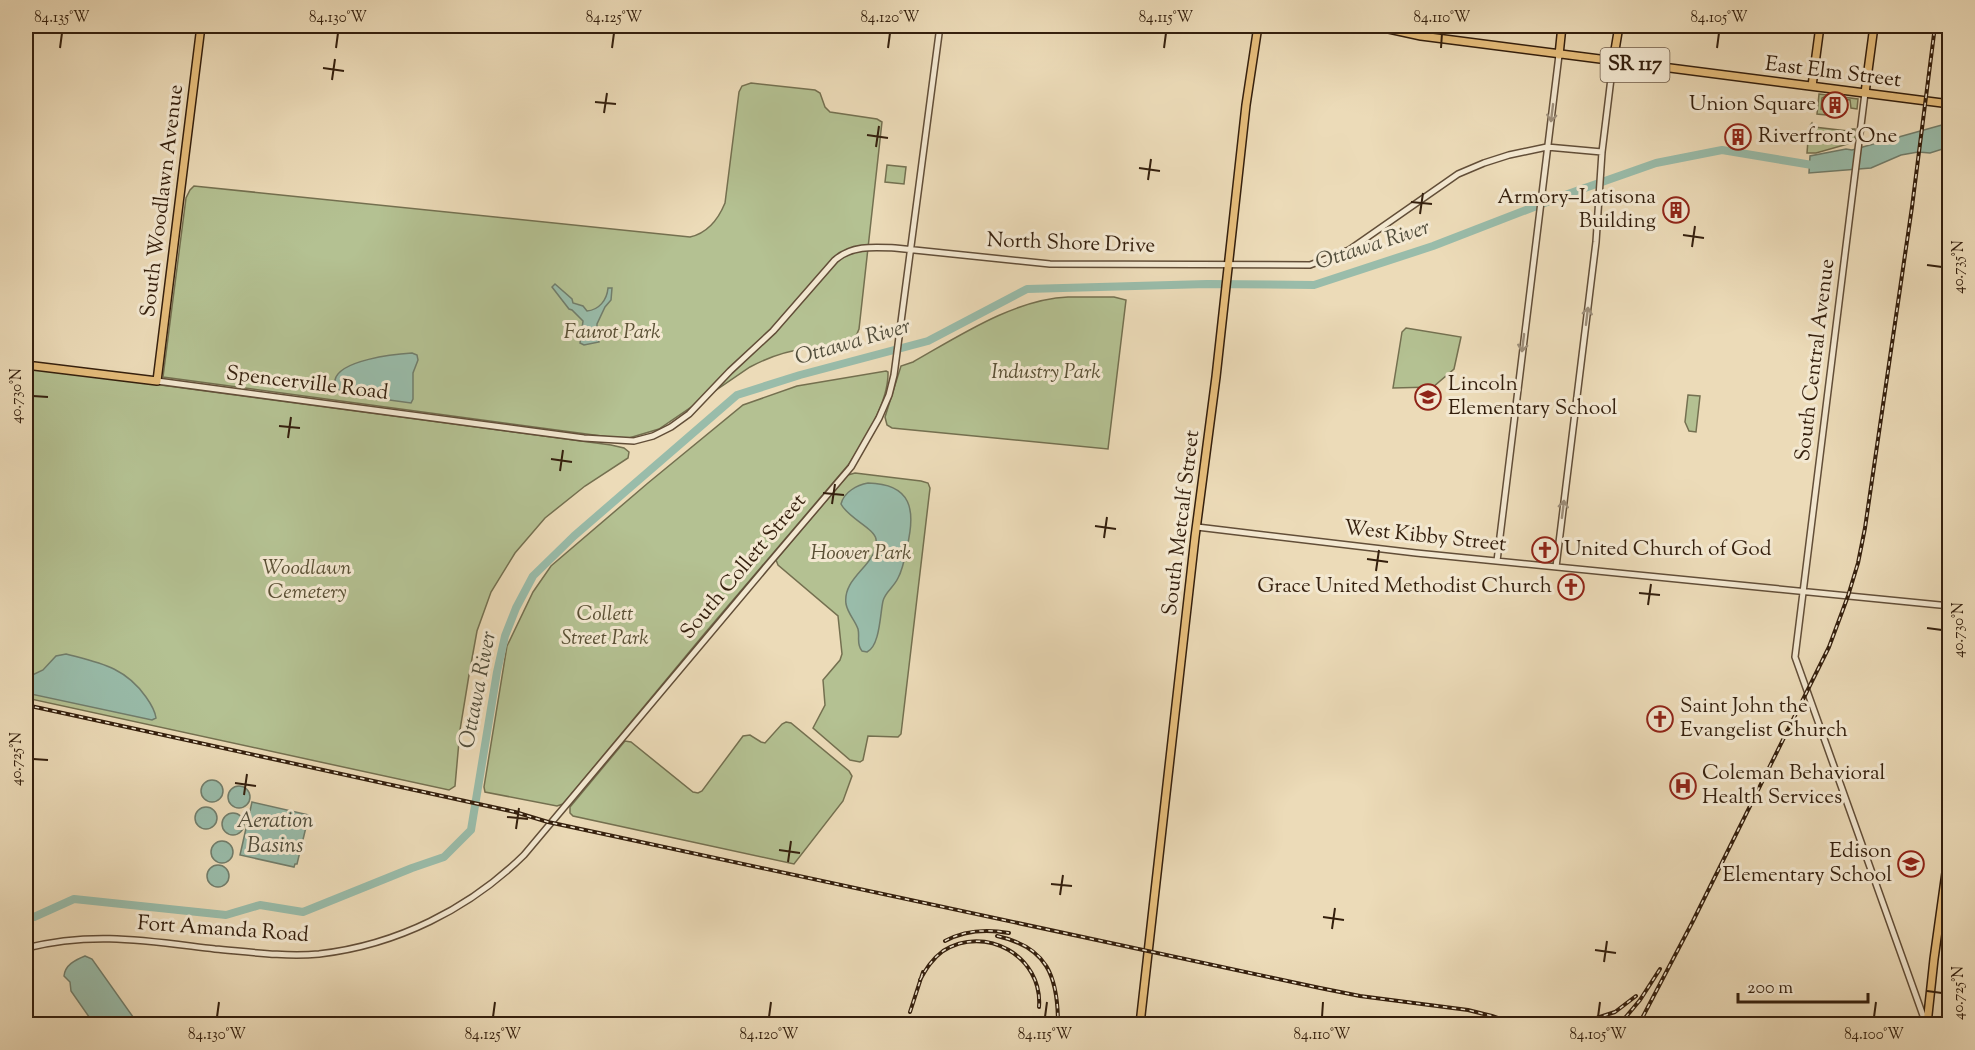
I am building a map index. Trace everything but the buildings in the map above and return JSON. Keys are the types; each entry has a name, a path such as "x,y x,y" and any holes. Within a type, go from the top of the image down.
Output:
{"main road":[{"name":"South Woodlawn Avenue","path":"157,381 201,26"},
{"name":"South Metcalf Street","path":"1140,1024 1246,105 1258,26"},
{"name":"SR 117","path":"1376,26 1421,36 1613,62"},
{"path":"1406,26 1422,27"},
{"path":"1559,55 1562,26"},
{"path":"1613,62 1619,26"},
{"path":"1812,87 1820,26"},
{"name":"South Central Avenue","path":"1865,93 1874,26"},
{"name":"East Elm Street","path":"1613,62 1950,104"},
{"name":"Spencerville Road","path":"26,364 157,381"},
{"path":"1927,1024 1932,969 1950,844"}],"street":[{"name":"South Collett Street","path":"555,818 851,468 879,418 889,395 894,375 940,26"},
{"path":"1497,561 1559,55"},
{"path":"1556,567 1595,254 1600,172 1613,62"},
{"name":"South Central Avenue","path":"1865,93 1795,657 1927,1024"},
{"name":"North Shore Drive","path":"584,438 634,441 665,431 689,414 773,331 840,256 853,250 866,248 911,250 1050,264 1310,265 1349,250 1458,174 1498,158 1547,147 1602,152"},
{"name":"Spencerville Road","path":"157,381 584,438"},
{"name":"West Kibby Street","path":"1197,527 1497,561 1950,606"},
{"name":"Fort Amanda Road","path":"26,948 61,940 107,937 266,954 319,954 376,943 431,922 489,886 524,855 555,818"}],"green space":[{"name":"Faurot Park","path":"751,83 815,90 820,93 825,107 830,112 877,119 882,122 859,329 855,338 848,344 790,351 776,355 750,367 659,429 629,438 163,377 186,198 194,186 690,237 712,225 725,203 739,92 742,86"},
{"path":"1819,94 1858,99 1857,109 1851,108 1850,100 1824,97 1821,109 1834,110 1836,116 1817,114"},
{"path":"1812,123 1814,127 1850,133 1854,131 1852,129 1855,129 1855,142 1816,153 1807,153 1809,127"},
{"path":"887,165 906,167 904,184 885,182"},
{"name":"Industry Park","path":"1068,297 1114,297 1126,300 1108,449 892,428 887,425 885,417 901,366 913,362 988,320 1028,304"},
{"path":"1406,328 1461,337 1454,369 1433,387 1393,388 1402,332"},
{"name":"Woodlawn Cemetery","path":"26,367 611,445 624,448 629,452 628,458 585,486 545,518 515,553 491,592 477,631 460,730 455,786 449,790 26,698"},
{"name":"Collett Street Park","path":"888,372 885,395 869,432 849,464 563,804 557,806 485,792 507,646 533,592 551,566 743,405 797,386"},
{"path":"1688,395 1700,396 1696,432 1689,431 1685,422"},
{"name":"Hoover Park","path":"855,473 921,481 928,483 930,488 901,734 898,737 868,736 863,760 860,762 850,760 813,728 825,705 823,680 840,660 842,654 838,616 778,565 776,560 848,475"},
{"path":"786,722 791,723 849,771 852,776 843,801 794,864 573,816 570,813 570,807 625,741 631,742 693,792 698,793 702,791 743,736 750,735 765,743"}],"water":[{"path":"1949,123 1949,147 1930,153 1918,152 1901,155 1871,168 1809,173 1810,156 1846,149 1852,150"},
{"path":"555,284 572,299 573,303 583,306 587,311 599,306 608,288 612,288 611,300 597,324 599,342 584,345 580,343 583,321 569,309 552,287"},
{"path":"412,353 417,355 418,360 413,373 411,403 345,394 335,385 339,373 346,367 369,359"},
{"path":"868,483 894,488 902,494 910,511 911,522 901,571 884,598 877,637 867,652 862,651 859,646 858,629 847,608 846,594 849,586 872,556 876,539 871,531 849,514 841,504 852,490"},
{"path":"66,654 111,668 129,679 148,700 156,718 152,720 26,693 26,678 43,670 56,656"},
{"path":"212,780 222,787 223,791 216,801 212,802 202,795 201,791 208,781"},
{"path":"239,786 249,793 250,797 243,807 239,808 229,801 228,797 235,787"},
{"name":"Aeration Basins","path":"252,802 309,815 297,864 294,867 240,855"},
{"path":"206,807 216,814 217,818 210,828 206,829 196,822 195,818 202,808"},
{"path":"233,813 243,820 244,824 237,834 233,835 223,828 222,824 229,814"},
{"path":"222,841 232,848 233,852 226,862 222,863 212,856 211,852 218,842"},
{"path":"218,865 228,872 229,876 222,886 218,887 208,880 207,876 214,866"},
{"path":"85,956 92,959 138,1024 94,1024 71,991 70,982 64,976 68,966"}],"waterway":[{"name":"Ottawa River","path":"26,918 34,917 74,899 226,915 260,905 303,912 444,857 471,830 505,636 516,608 533,576 574,536 737,395 800,375 928,341 1027,289 1207,284 1314,285 1433,246 1656,163 1722,150 1812,165 1819,163"}],"railway":[{"path":"1639,1024 1693,921 1829,647 1858,563 1912,207 1935,26"},
{"path":"26,705 515,812 548,822 1320,988 1360,996 1468,1010 1515,1024"},
{"path":"945,941 976,931 1009,933"},
{"path":"997,936 1028,948 1046,966 1056,992 1058,1024"},
{"path":"920,980 930,964 943,951 959,944 976,941 993,943 1008,950 1032,973 1038,989 1039,1007"},
{"path":"1620,1024 1640,1000 1660,969"},
{"path":"910,1012 923,972"},
{"path":"1578,1024 1615,1012 1636,996"}],"place":[{"name":"Union Square","path":"1835,105"},
{"name":"Riverfront One","path":"1738,137"},
{"name":"Armory–Latisona Building","path":"1676,210"},
{"name":"Lincoln Elementary School","path":"1428,397"},
{"name":"United Church of God","path":"1545,550"},
{"name":"Grace United Methodist Church","path":"1571,587"},
{"name":"Saint John the Evangelist Church","path":"1660,719"},
{"name":"Coleman Behavioral Health Services","path":"1683,786"},
{"name":"Edison Elementary School","path":"1911,864"}]}
